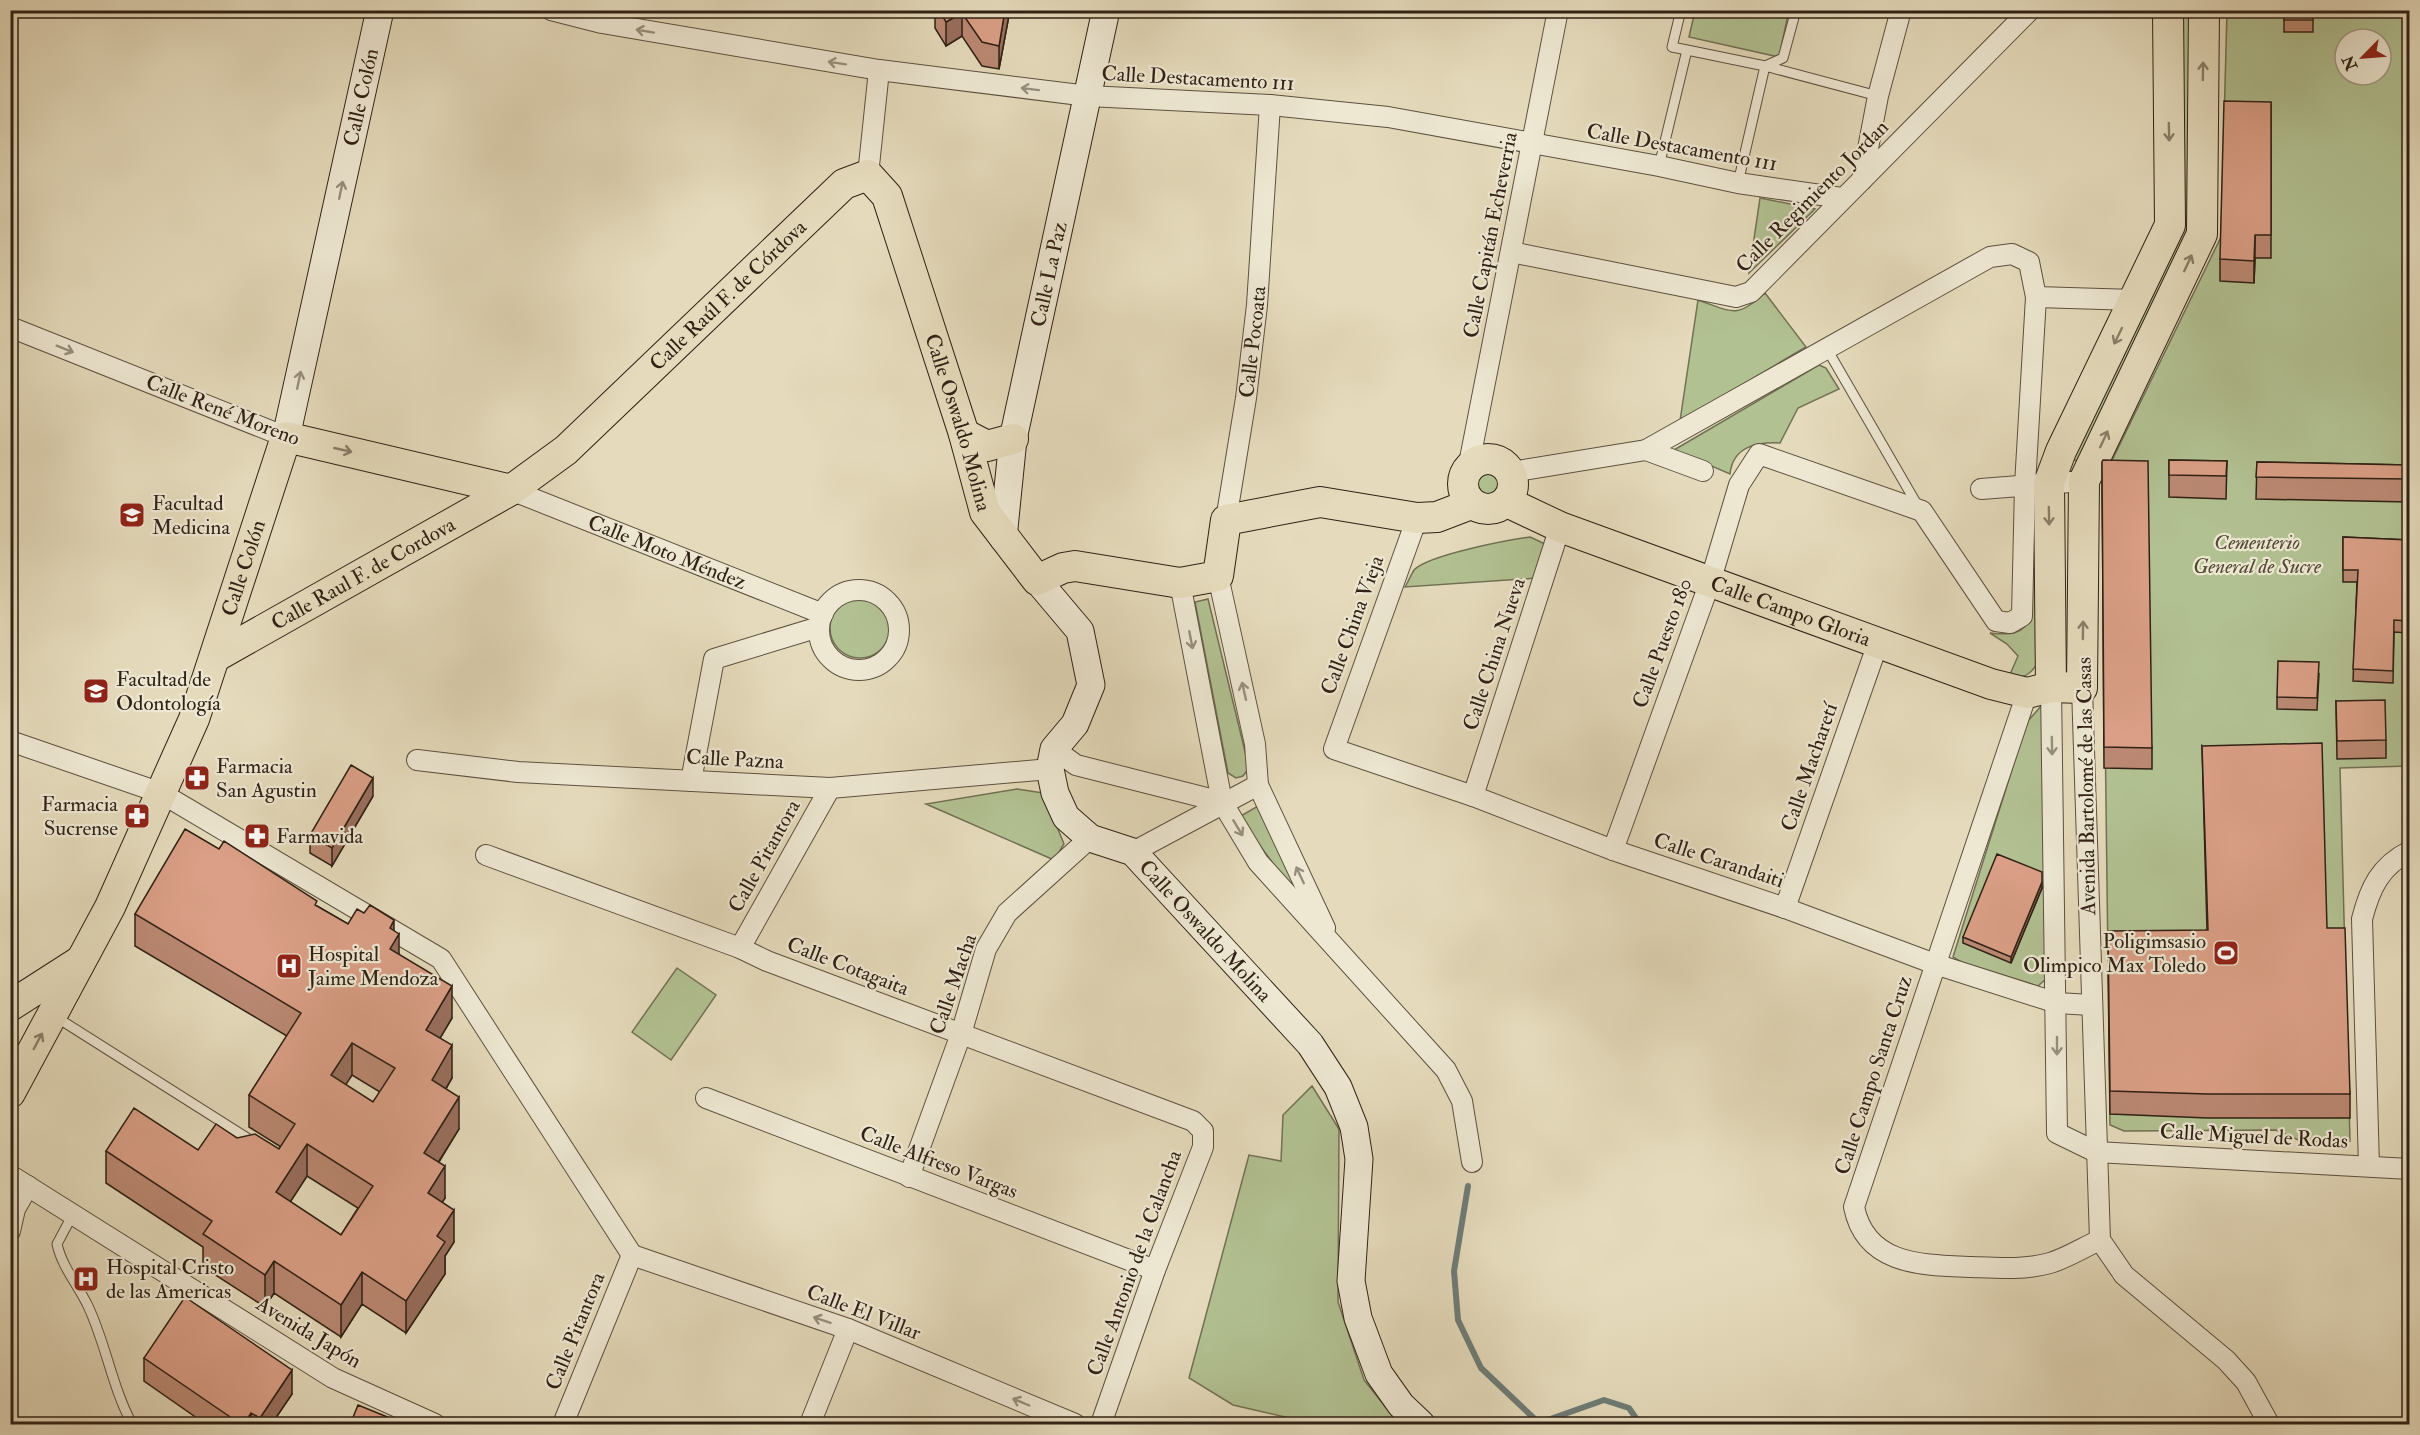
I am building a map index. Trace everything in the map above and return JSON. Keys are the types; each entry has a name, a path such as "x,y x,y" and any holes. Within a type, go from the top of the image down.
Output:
{"main road":[{"name":"Calle Colón","path":"10,1093 110,907 194,719 286,437 380,10"},
{"name":"Calle La Paz","path":"1003,538 1013,439 1106,10"},
{"name":"Avenida Bartolomé de las Casas","path":"2039,690 2037,484 2061,451 2170,225 2168,10"},
{"name":"Avenida Bartolomé de las Casas","path":"2082,688 2084,480 2202,234 2204,10"},
{"name":"Calle Oswaldo Molina","path":"868,175 886,196 964,434 985,512 1003,538 1080,631 1091,685 1075,724 1052,759 1055,793 1066,817 1090,838 1133,852 1310,1044 1338,1087 1353,1127 1359,1159 1351,1281 1358,1318 1379,1374 1401,1405 1421,1425"},
{"name":"Calle Raúl F. de Córdova","path":"511,490 566,450 844,184 868,175"},
{"path":"964,434 987,446 1013,439"},
{"name":"Calle René Moreno","path":"286,437 511,490"},
{"path":"1226,520 1320,502 1417,518 1437,517 1472,504 1492,509 1507,502 1514,488 1511,472 1506,465 1490,458 1482,459 1468,469 1463,485 1472,504"},
{"name":"Calle Raul F. de Cordova","path":"215,657 511,490"},
{"name":"Calle Campo Gloria","path":"1507,502 1560,527 1711,579 1991,684 2039,690 2082,688"},
{"name":"Calle Pocoata","path":"1218,576 1226,520"},
{"path":"1037,580 1063,568 1076,566 1180,583 1218,576"},
{"path":"10,1006 79,962"}],"street":[{"name":"Calle Destacamento 111","path":"551,10 602,23 879,70 1088,96 1270,105 1388,117 1659,166 1738,183 1842,198"},
{"name":"Calle Capitán Echeverria","path":"1468,469 1558,10"},
{"path":"1862,180 1878,96 1901,10"},
{"name":"Calle Regimiento Jordan","path":"1510,252 1736,297 1751,292 2030,10"},
{"path":"868,175 879,70"},
{"name":"Calle Pocoata","path":"1226,520 1246,398 1257,305 1270,105"},
{"path":"1511,472 1646,450 1990,257 2012,254 2029,262 2036,297 2037,484 2022,616 2010,623 1996,621 1922,512"},
{"path":"2036,297 2135,300"},
{"name":"Calle René Moreno","path":"10,327 286,437"},
{"path":"1646,450 1703,471"},
{"name":"Calle Puesto 180","path":"1613,850 1711,579 1739,485 1760,454 1922,512"},
{"path":"1981,489 2084,480"},
{"name":"Calle Moto Méndez","path":"511,490 821,620 714,659 691,781"},
{"name":"Calle China Vieja","path":"1334,749 1417,518"},
{"name":"Calle China Nueva","path":"1473,796 1560,527"},
{"path":"1218,576 1255,744 1258,785 1334,946"},
{"path":"1180,583 1222,802 1258,862 1446,1070 1462,1101 1472,1162"},
{"name":"Calle Macharetí","path":"1785,908 1878,643"},
{"name":"Avenida Bartolomé de las Casas","path":"2039,690 2056,1003 2057,1133 2096,1152 2082,688"},
{"name":"Calle Campo Santa Cruz","path":"2039,690 1935,964 1854,1207 1857,1222 1868,1239 1892,1256 1916,1265 2013,1269 2050,1263 2100,1240"},
{"path":"10,741 161,793 441,959 632,1255"},
{"name":"Calle Carandaiti","path":"1334,749 1473,796 1613,850 1785,908 1935,964 2056,1003 2091,1005"},
{"path":"1052,759 1222,802"},
{"name":"Calle Pazna","path":"417,760 518,772 830,788 1052,759"},
{"path":"1133,852 1222,802 1258,785"},
{"name":"Calle Pitantora","path":"740,948 830,788"},
{"name":"Calle Macha","path":"909,1177 961,1034 986,949 1007,913 1090,838"},
{"path":"2369,1166 2362,919 2368,895 2377,876 2394,859 2409,851"},
{"name":"Calle Cotagaita","path":"486,855 740,948 768,961 1193,1121"},
{"name":"Calle Alfreso Vargas","path":"706,1098 1155,1270"},
{"name":"Calle Antonio de la Calancha","path":"1101,1425 1155,1270 1203,1147 1203,1131 1193,1121"},
{"path":"2096,1152 2100,1240 2124,1275 2226,1360 2246,1382 2269,1425"},
{"name":"Calle Miguel de Rodas","path":"2096,1152 2409,1169"},
{"name":"Avenida Japón","path":"10,1175 333,1378 435,1425"},
{"path":"10,1231 15,1209 28,1186"},
{"name":"Calle Pitantora","path":"563,1425 632,1255"},
{"name":"Calle El Villar","path":"632,1255 848,1329 1076,1425"},
{"path":"810,1425 848,1329"}],"lane":[{"path":"1681,10 1672,47 1765,66 1878,96"},
{"path":"1765,66 1783,58 1797,10"},
{"path":"1659,166 1687,50"},
{"path":"1738,183 1765,66"},
{"path":"1827,349 1922,512"},
{"path":"52,1014 260,1146"},
{"path":"73,1214 57,1244 60,1256 89,1307 123,1408 132,1425"}],"green space":[{"path":"1770,10 1788,15 1779,57 1689,37 1695,11"},
{"path":"2180,11 2195,11 2194,223 2077,462 2073,458 2179,238"},
{"name":"Cementerio General de Sucre","path":"2227,11 2409,11 2409,766 2340,768 2350,1141 2303,1142 2276,1130 2124,1131 2110,1125 2102,481 2221,237"},
{"path":"1760,198 1815,209 1749,273"},
{"path":"1765,293 1806,347 1680,421 1698,300 1734,311 1747,307"},
{"path":"1819,365 1826,368 1839,389 1798,408 1780,443 1763,443 1741,452 1732,465 1730,474 1674,450"},
{"path":"1488,468 1500,472 1504,484 1500,496 1488,500 1476,496 1472,484 1476,472"},
{"path":"2032,494 2039,494 2041,655 2036,666 2029,673 2008,679 2018,656 2007,644 1990,633 2003,634 2020,631 2032,616"},
{"path":"1530,537 1545,544 1537,578 1405,587 1414,570 1422,564 1469,549"},
{"path":"860,598 872,600 885,611 890,628 888,640 877,653 860,658 848,656 835,645 830,628 832,616 843,603"},
{"path":"1208,599 1249,768 1243,776 1236,778 1228,773 1195,602"},
{"path":"2042,705 2046,979 2038,986 1966,965 1953,957 2027,722"},
{"path":"1017,789 1043,793 1064,844 1054,860 926,804"},
{"path":"1258,806 1293,880 1291,883 1288,884 1239,817"},
{"path":"677,968 716,995 671,1060 632,1032"},
{"path":"1312,1086 1339,1129 1338,1302 1364,1380 1399,1424 1315,1424 1233,1405 1189,1378 1249,1155 1281,1161 1283,1115"}],"building":[{"path":"939,10 1005,10 999,46 982,42 962,13 946,22"},
{"path":"2284,10 2313,10 2313,20 2284,20"},
{"path":"2224,101 2271,102 2271,235 2255,235 2254,261 2220,259"},
{"path":"2407,298 2409,298 2409,328 2407,328"},
{"path":"2103,460 2148,461 2152,748 2104,747"},
{"path":"2169,460 2227,461 2226,476 2169,475"},
{"path":"2257,462 2409,465 2409,479 2256,477"},
{"path":"2343,537 2409,540 2409,621 2394,620 2393,671 2353,669 2358,570 2343,570"},
{"path":"2278,661 2319,662 2317,698 2277,697"},
{"path":"2385,700 2386,740 2337,741 2336,701"},
{"name":"Poligimsasio Olimpico Max Toledo","path":"2322,743 2327,928 2345,928 2350,1094 2110,1091 2108,931 2208,930 2202,746"},
{"path":"351,765 373,778 332,848 310,835"},
{"path":"185,829 219,849 224,841 317,901 315,905 348,924 357,909 364,913 370,905 394,920 390,928 399,934 390,949 452,986 426,1030 452,1045 432,1080 459,1097 424,1153 445,1166 428,1193 454,1210 437,1236 445,1242 406,1301 362,1272 341,1305 274,1261 265,1275 203,1234 212,1221 106,1151 134,1108 198,1150 216,1124 237,1138 255,1134 279,1149 295,1124 249,1095 301,1013 135,914","holes":["352,1043 395,1068 373,1102 331,1075","307,1144 373,1186 341,1235 276,1192"]},
{"path":"1997,854 2042,872 2042,882 2011,957 1963,937"},
{"path":"185,1297 292,1370 260,1418 251,1413 242,1425 144,1358"},
{"path":"358,1405 407,1425 350,1425"}],"waterway":[{"path":"1468,1186 1454,1271 1458,1320 1481,1368 1539,1423 1604,1400 1629,1408 1640,1424"}],"place":[{"name":"Facultad Medicina","path":"132,515"},
{"name":"Facultad de Odontología","path":"96,691"},
{"name":"Farmacia San Agustin","path":"197,778"},
{"name":"Farmacia Sucrense","path":"137,816"},
{"name":"Farmavida","path":"257,836"},
{"name":"Poligimsasio Olimpico Max Toledo","path":"2226,953"},
{"name":"Hospital Jaime Mendoza","path":"289,966"},
{"name":"Hospital Cristo de las Americas","path":"86,1279"}]}
